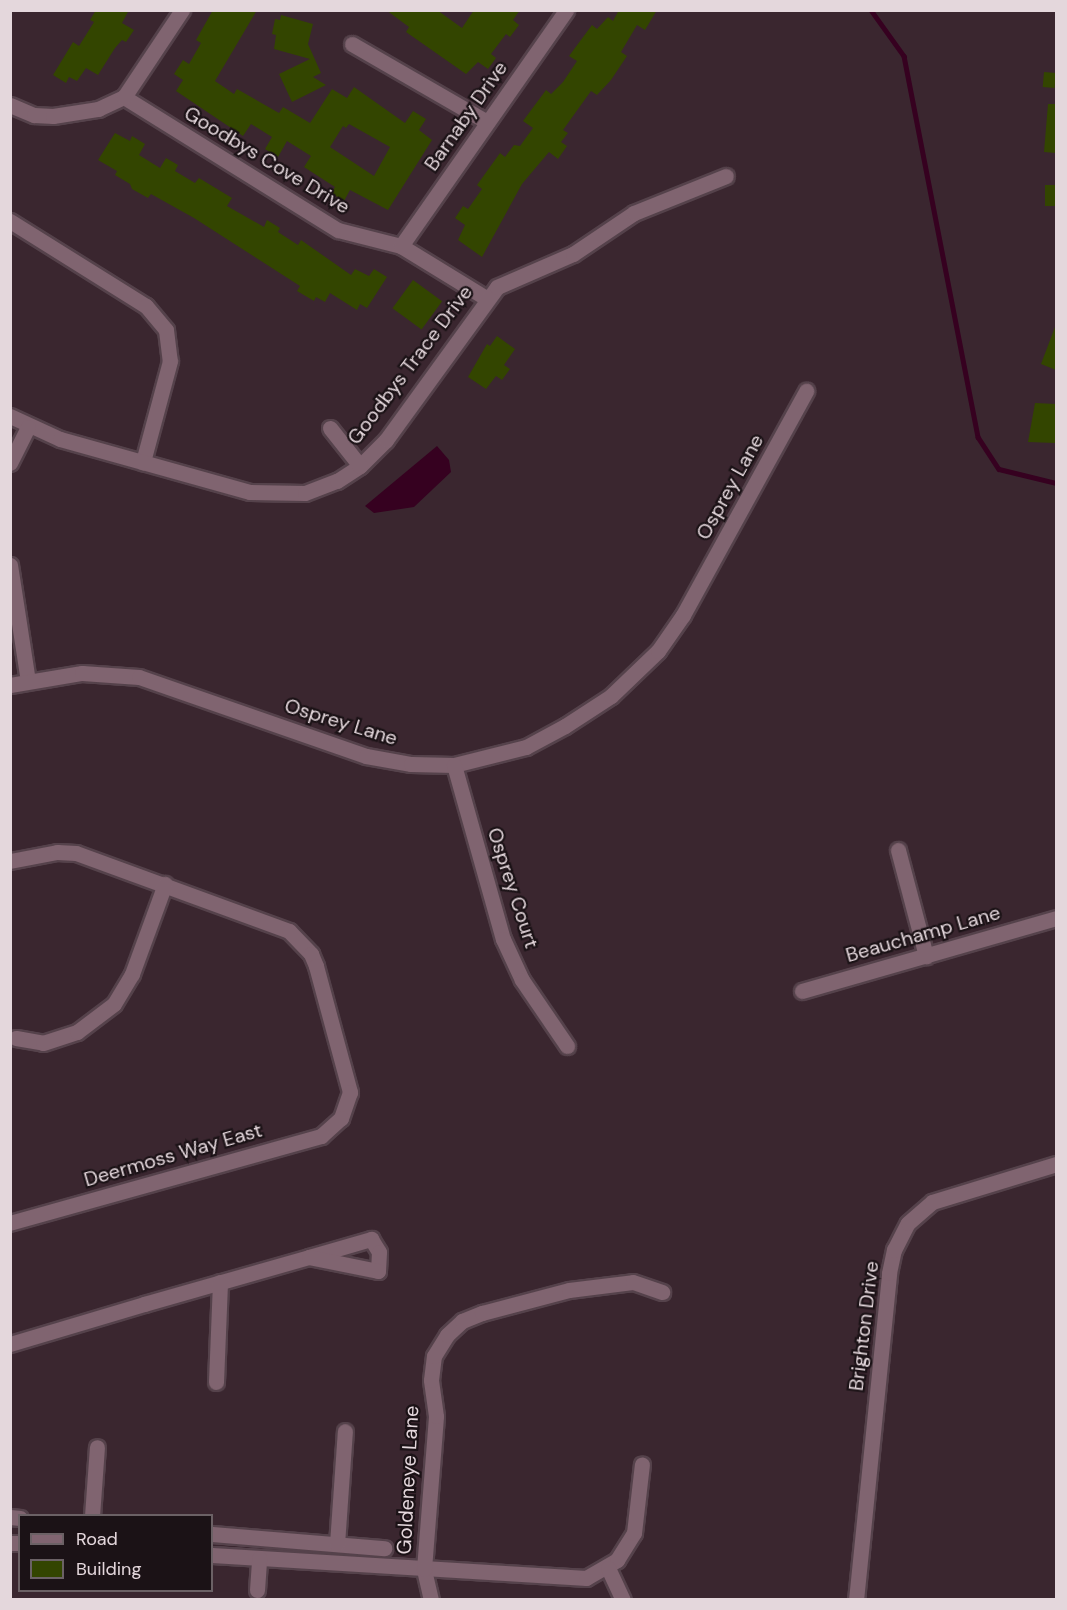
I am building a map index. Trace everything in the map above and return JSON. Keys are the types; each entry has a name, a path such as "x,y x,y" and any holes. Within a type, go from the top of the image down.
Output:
{"street":[{"path":"10,105 34,115 53,116 98,109 124,97 182,10"},
{"name":"Barnaby Drive","path":"401,246 567,10"},
{"path":"352,44 487,122"},
{"name":"Goodbys Cove Drive","path":"124,97 338,230 401,246 486,298"},
{"name":"Goodbys Trace Drive","path":"10,416 28,427 250,492 278,495 305,493 337,481 360,466 386,440 486,298 523,273 573,254 634,213 726,176"},
{"path":"10,221 146,306 166,330 170,361 143,462"},
{"name":"Osprey Lane","path":"10,685 82,673 139,677 366,756 411,764 454,765 526,747 566,726 611,696 658,651 683,615 806,391"},
{"path":"10,463 28,427"},
{"path":"330,428 360,466"},
{"path":"10,565 28,681"},
{"name":"Osprey Court","path":"454,765 503,939 522,980 567,1046"},
{"path":"898,850 926,956"},
{"path":"10,861 57,852 76,853 165,884 132,974 114,1004 77,1032 43,1043 16,1038"},
{"name":"Deermoss Way East","path":"10,1223 321,1136 341,1118 347,1108 350,1084 311,954 298,939 276,925 165,884"},
{"name":"Beauchamp Lane","path":"802,990 1056,918"},
{"name":"Brighton Drive","path":"856,1599 889,1273 894,1250 908,1223 932,1202 1056,1164"},
{"path":"10,1344 370,1239 379,1252 378,1271 309,1257"},
{"path":"216,1382 220,1282"},
{"name":"Goldeneye Lane","path":"431,1599 424,1569 436,1416 431,1380 434,1356 447,1335 462,1321 482,1313 569,1290 633,1282 662,1292"},
{"path":"337,1544 345,1431"},
{"path":"92,1514 97,1447"},
{"path":"213,1555 573,1579 608,1568 634,1533 642,1464"},
{"path":"213,1534 384,1548"},
{"path":"257,1590 259,1558"},
{"path":"608,1568 623,1599"}],"shaded area":[{"path":"437,446 449,460 451,472 414,507 374,513 365,506"}],"building":[{"path":"96,10 129,10 122,23 134,30 126,42 122,40 115,48 98,75 86,68 77,81 69,77 66,83 53,75 73,42 79,46 94,22 90,20"},
{"path":"213,10 257,10 215,81 234,94 237,89 279,113 283,107 310,123 332,89 347,98 354,87 405,123 413,111 426,119 419,130 432,140 388,210 350,190 344,201 331,193 335,187 304,167 311,156 287,141 278,157 265,149 272,137 251,124 243,136 176,91 183,80 174,74 183,60 189,64 201,43 196,40","holes":["349,124 390,147 374,176 330,147 343,126 346,128"]},
{"path":"386,10 437,10 462,28 474,10 520,10 513,20 519,25 510,37 506,34 491,54 496,58 488,69 478,62 466,74 406,32 409,27"},
{"path":"619,10 657,10 645,30 637,25 621,52 627,56 611,80 597,95 591,91 563,130 568,133 561,142 567,146 558,159 549,152 522,184 482,257 458,240 465,225 455,218 463,206 468,209 482,189 477,185 500,153 505,157 514,145 520,146 533,128 523,121 546,90 551,94 563,82 577,61 569,56 592,25 597,29 608,17 613,21"},
{"path":"281,15 313,24 308,44 321,73 313,77 326,85 292,102 279,74 310,59 274,49 276,35 272,34 275,19 280,20"},
{"path":"1044,72 1056,73 1055,88 1043,87"},
{"path":"1048,104 1056,104 1056,153 1044,152"},
{"path":"115,133 130,141 132,136 145,144 139,155 160,168 166,158 178,165 175,171 195,183 199,178 232,198 227,206 264,227 267,220 280,228 278,232 298,245 301,240 351,275 355,269 369,276 374,269 387,277 367,308 360,304 357,310 330,293 325,302 316,297 314,301 297,291 300,286 194,218 151,194 148,198 115,175 117,171 98,160"},
{"path":"1045,185 1056,185 1056,206 1045,206"},
{"path":"413,280 442,301 422,329 392,308"},
{"path":"1056,327 1056,370 1041,364"},
{"path":"497,336 515,349 504,365 510,369 502,380 496,376 486,389 468,377 487,344 490,346"},
{"path":"1035,403 1056,404 1055,443 1028,442"}],"waterway":[{"path":"871,10 904,56 978,437 999,469 1056,483"}]}
